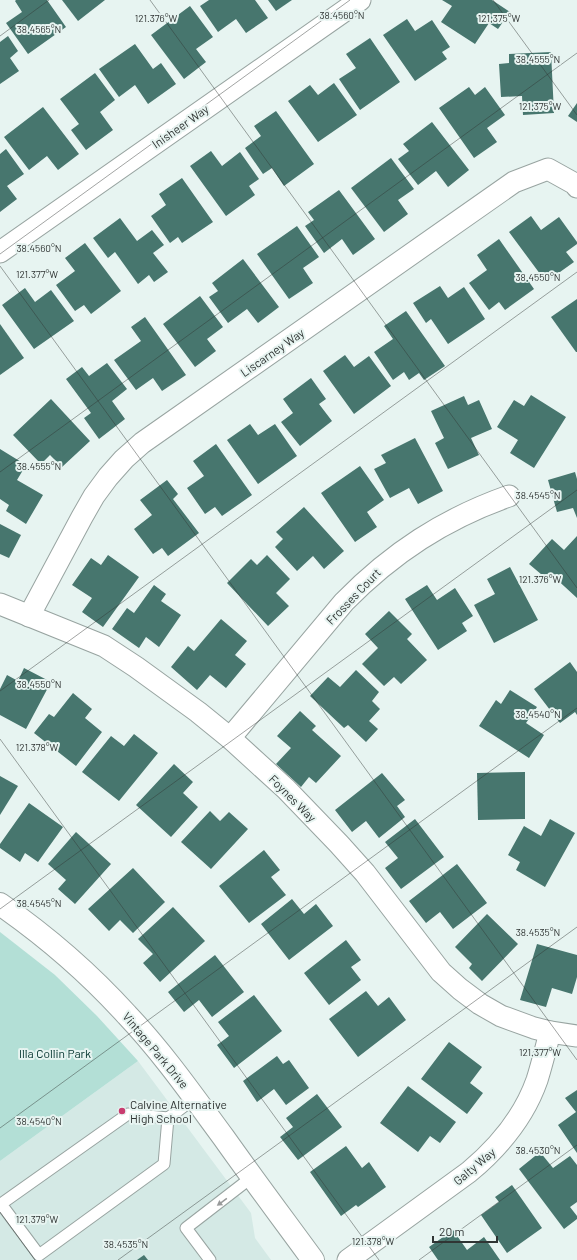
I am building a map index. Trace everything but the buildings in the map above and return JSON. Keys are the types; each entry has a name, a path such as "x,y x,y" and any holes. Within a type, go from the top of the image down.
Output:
{"street":[{"name":"Inisheer Way","path":"0,252 360,0"},
{"name":"Liscarney Way","path":"30,616 94,496 113,471 142,443 514,182 548,169 575,184 577,187"},
{"name":"Frosses Court","path":"230,738 344,602 364,582 391,559 432,531 482,506 509,496"},
{"name":"Foynes Way","path":"0,604 104,646 136,667 198,712 230,738 286,788 339,844 365,873 441,972 480,1004 501,1016 550,1032"},
{"name":"Vintage Park Drive","path":"0,904 22,919 61,951 97,983 128,1015 155,1046 195,1098 313,1260"},
{"path":"550,1032 577,1036"},
{"name":"Galty Way","path":"348,1260 469,1172 487,1157 503,1140 517,1121 528,1101 537,1079 550,1032"}],"lane":[{"path":"168,1118 164,1164 36,1258 1,1204 128,1114 168,1118 195,1098"},
{"path":"210,1260 186,1228 252,1178"}],"shaded area":[{"name":"Calvine Alternative High School","path":"138,1061 251,1213 255,1238 271,1260 0,1260 0,1161"}],"green space":[{"name":"Illa Collin Park","path":"0,932 55,975 97,1016 138,1061 0,1161"}],"place":[{"name":"Calvine Alternative High School","path":"122,1111"}]}
